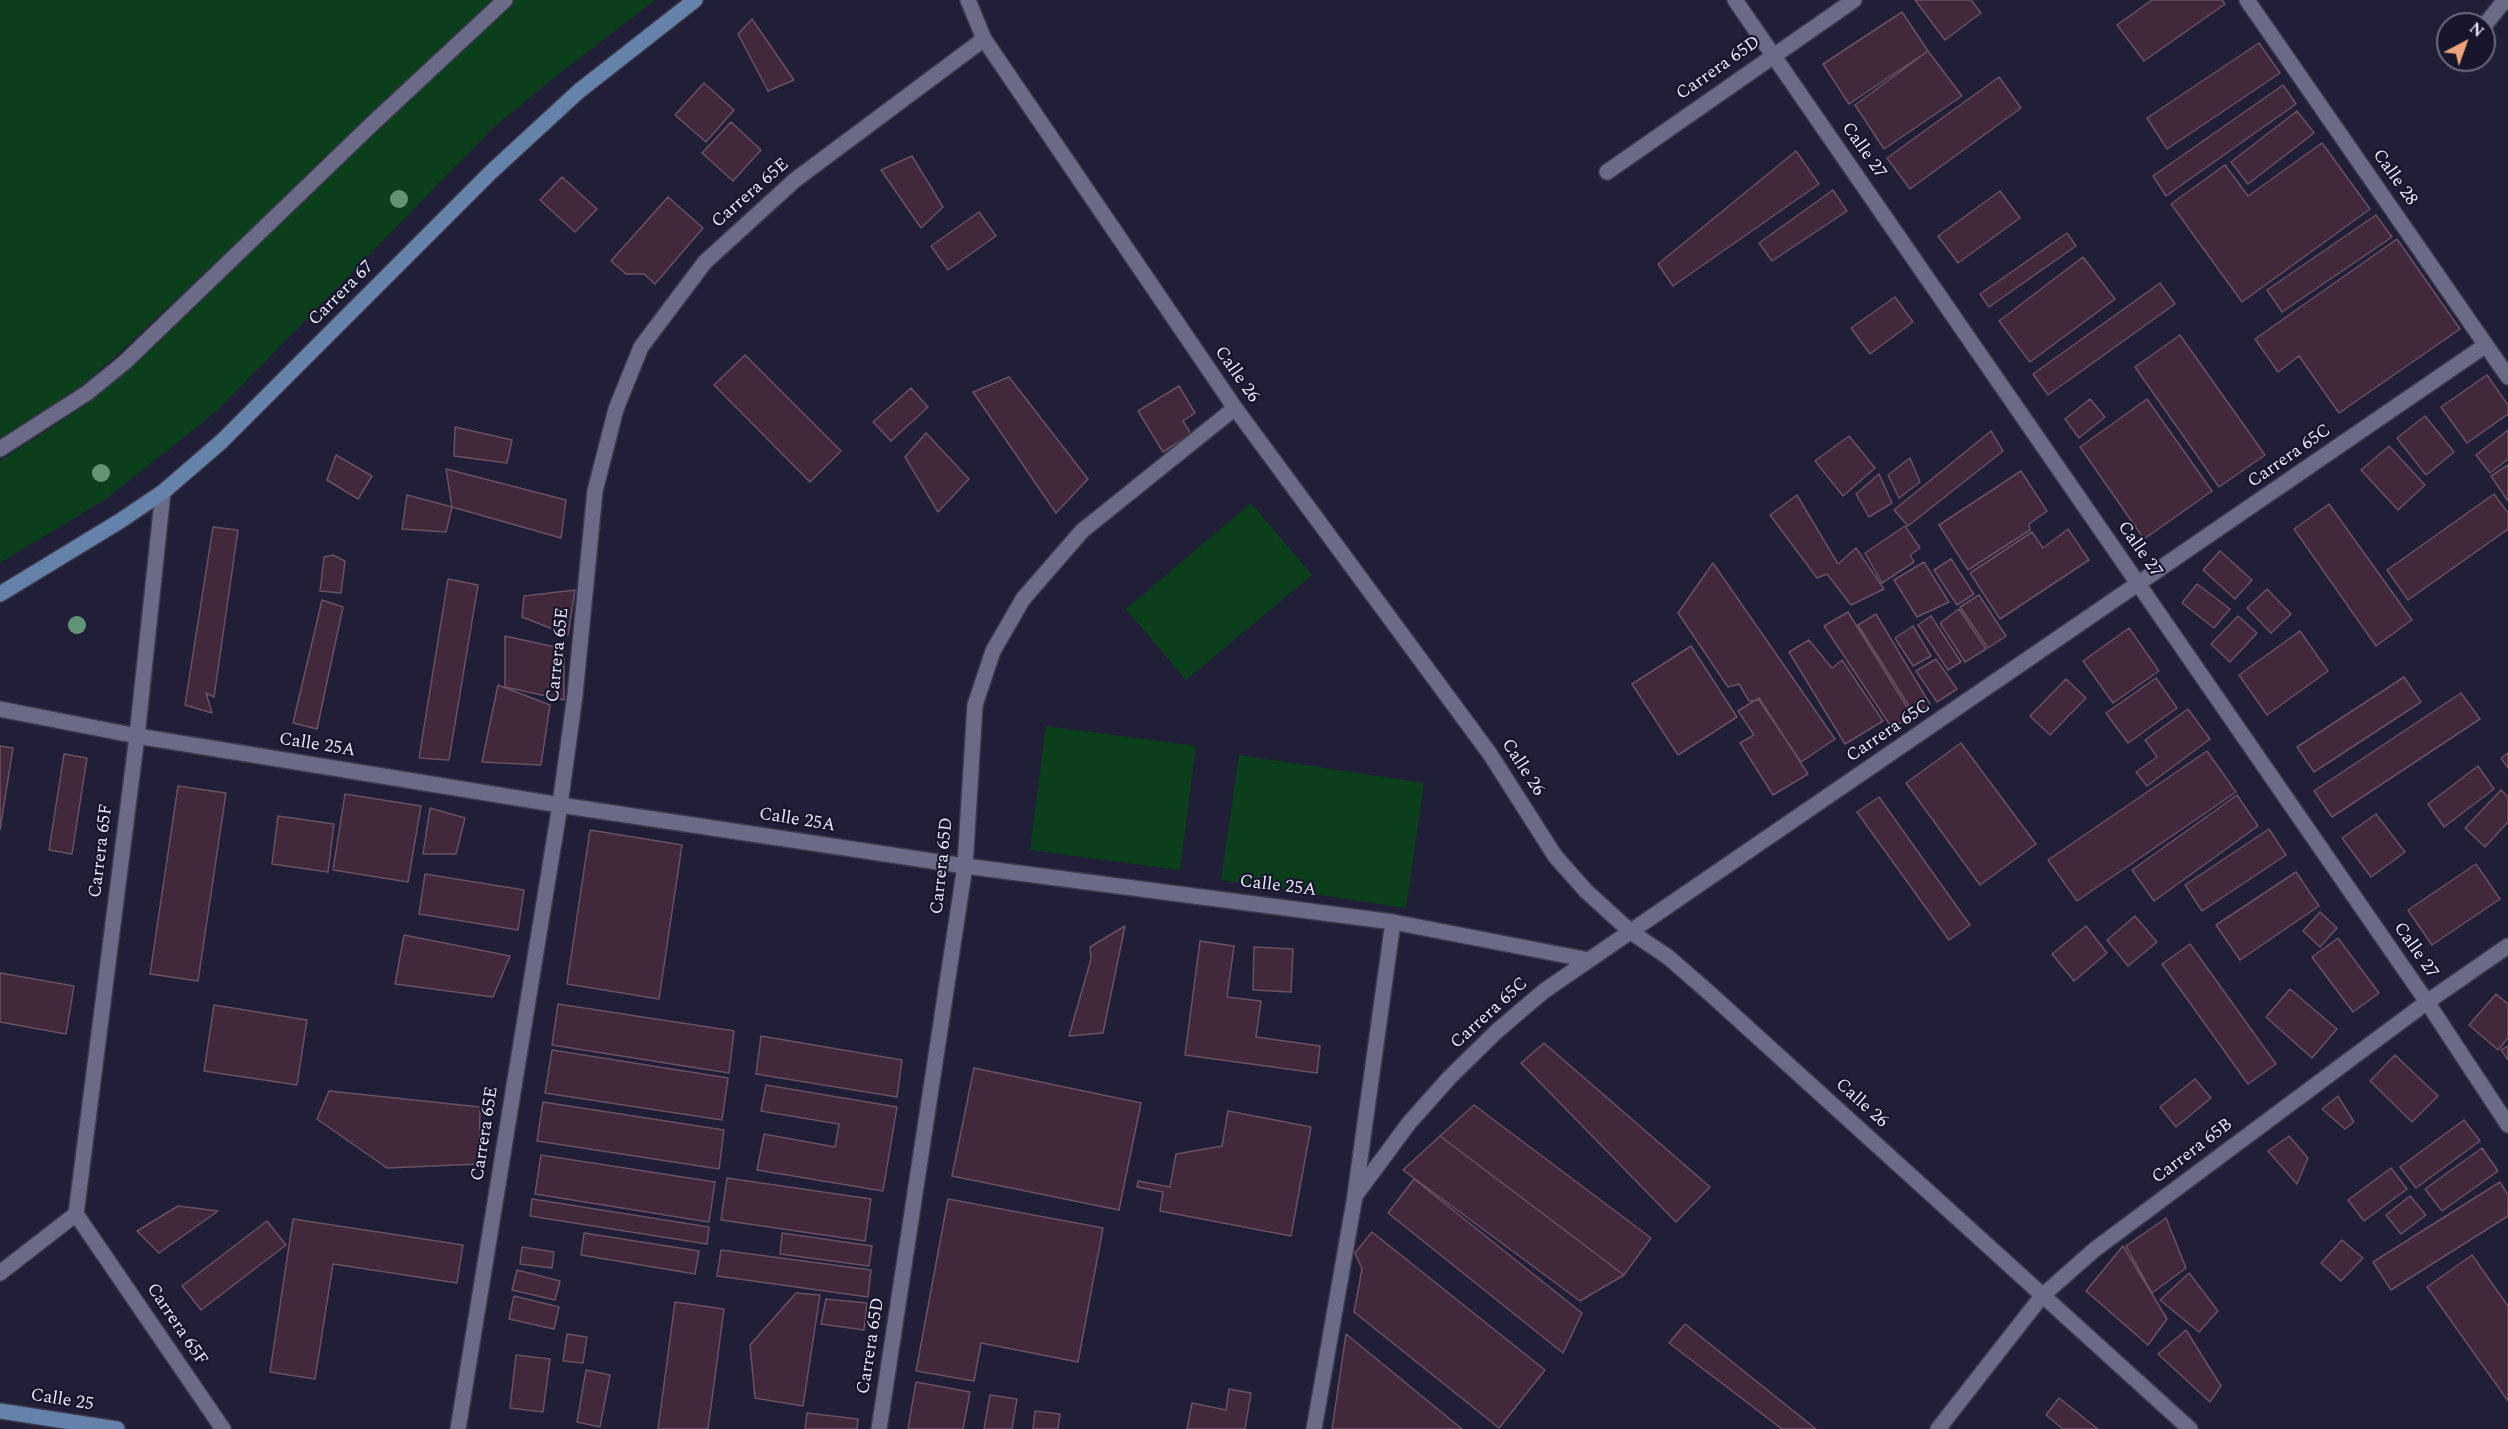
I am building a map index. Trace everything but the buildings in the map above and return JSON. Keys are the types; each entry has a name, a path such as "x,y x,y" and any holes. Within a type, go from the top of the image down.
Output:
{"street":[{"path":"0,449 87,393 124,362 505,0"},
{"name":"Carrera 67","path":"0,594 163,492 222,441 491,171 579,91 695,0"},
{"name":"Calle 26","path":"968,0 984,39 1235,408 1490,754 1555,856 1586,891 1631,932 1668,957 1706,990 2190,1429"},
{"name":"Calle 27","path":"1735,0 2427,1002 2508,1125"},
{"name":"Carrera 65D","path":"1607,172 1854,0"},
{"name":"Calle 28","path":"2247,0 2508,377"},
{"path":"2495,12 2505,0"},
{"name":"Carrera 65E","path":"458,1429 561,805 575,694 595,491 616,409 641,347 705,262 787,188 984,39"},
{"name":"Carrera 65C","path":"1355,1196 1409,1123 1450,1077 1497,1031 1544,991 2486,345"},
{"name":"Carrera 65D","path":"879,1429 965,866 975,705 993,651 1023,599 1082,531 1235,408"},
{"name":"Carrera 65F","path":"163,492 136,736 76,1214 223,1429"},
{"name":"Calle 25A","path":"0,710 136,736 561,805 965,866 1393,922 1590,960"},
{"name":"Carrera 65C","path":"1314,1429 1355,1196 1393,922"},
{"name":"Carrera 65B","path":"1938,1429 2042,1296 2094,1250 2427,1002 2508,946"},
{"path":"0,1272 76,1214"},
{"name":"Calle 25","path":"0,1411 117,1429"}],"green space":[{"path":"0,0 494,0 118,354 80,387 0,438"},
{"path":"510,0 655,0 494,127 217,411 106,499 0,563 0,461 87,404 117,379"},
{"path":"1251,503 1312,575 1186,680 1126,609"},
{"path":"1046,726 1196,746 1180,870 1030,850"},
{"path":"1239,755 1424,783 1406,908 1221,880"}]}
